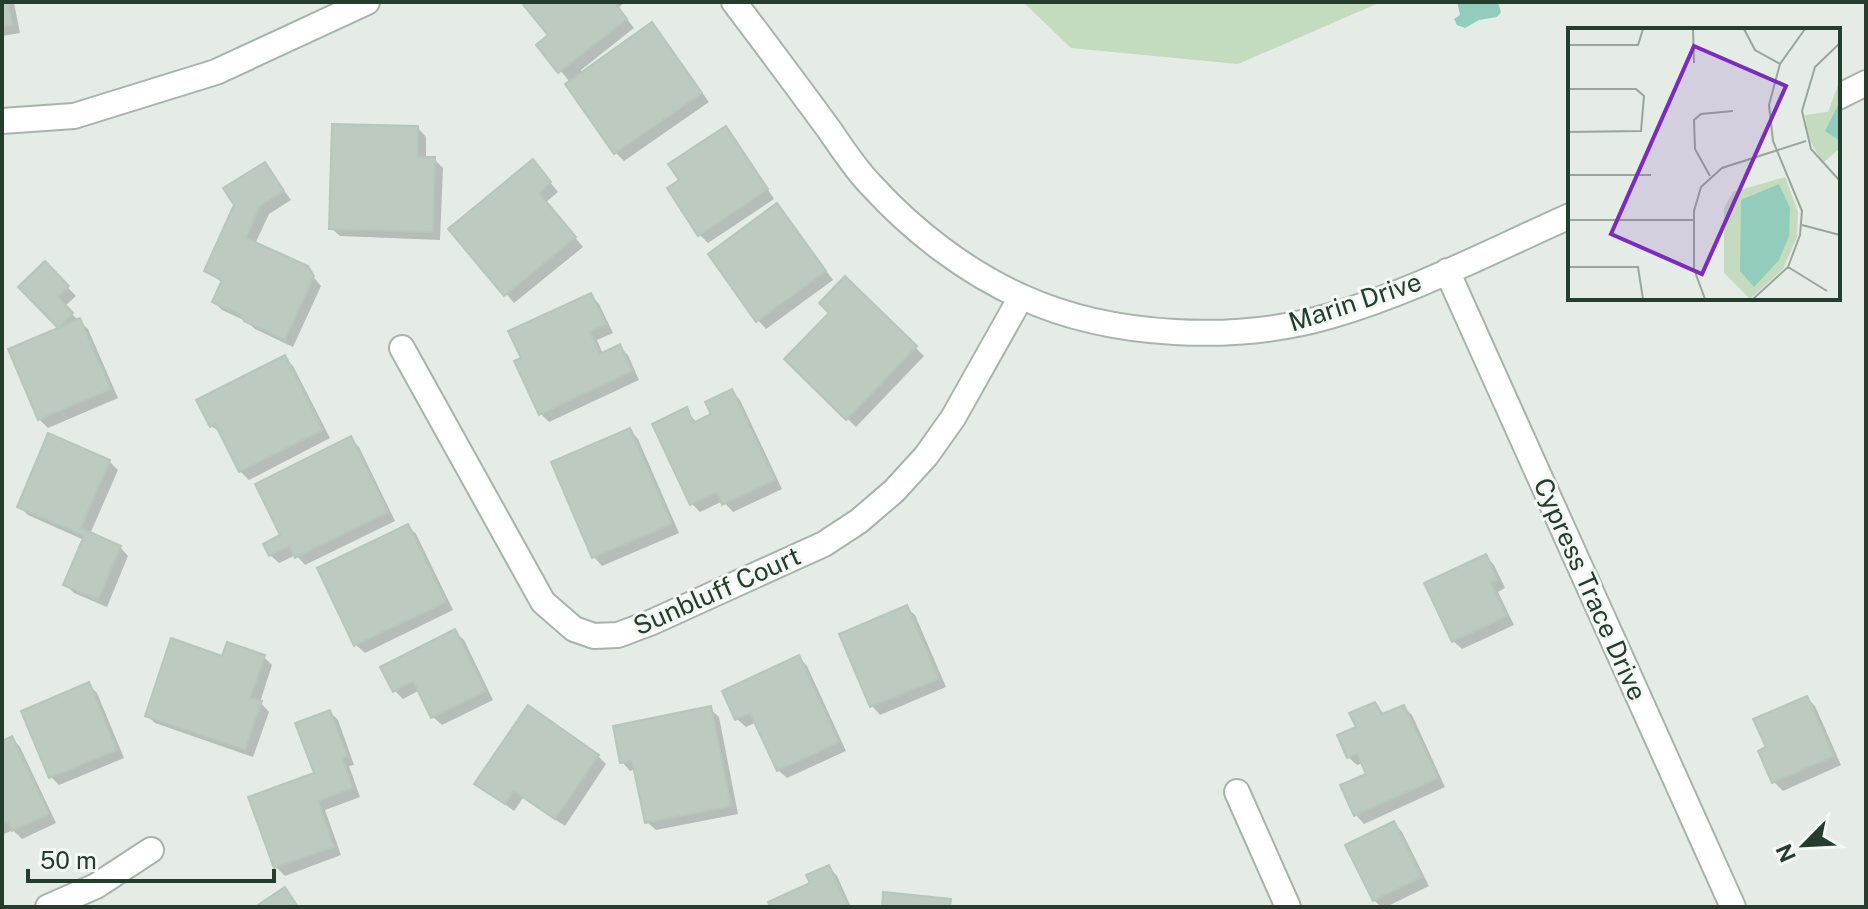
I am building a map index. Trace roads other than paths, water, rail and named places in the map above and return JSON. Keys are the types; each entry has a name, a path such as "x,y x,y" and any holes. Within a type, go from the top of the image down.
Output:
{"street":[{"path":"2,121 74,116 216,72 367,2"},
{"name":"Marin Drive","path":"734,2 870,185 911,225 962,263 1021,297 1077,317 1150,329 1208,333 1279,327 1327,317 1372,302 1568,217"},
{"path":"1840,96 1866,83"},
{"name":"Cypress Trace Drive","path":"1447,271 1733,907"},
{"name":"Sunbluff Court","path":"402,348 543,602 574,629 594,636 618,635 824,544 859,521 894,491 926,456 953,418 1021,297"},
{"path":"1237,792 1288,907"},
{"path":"48,907 96,886 151,850"}]}
